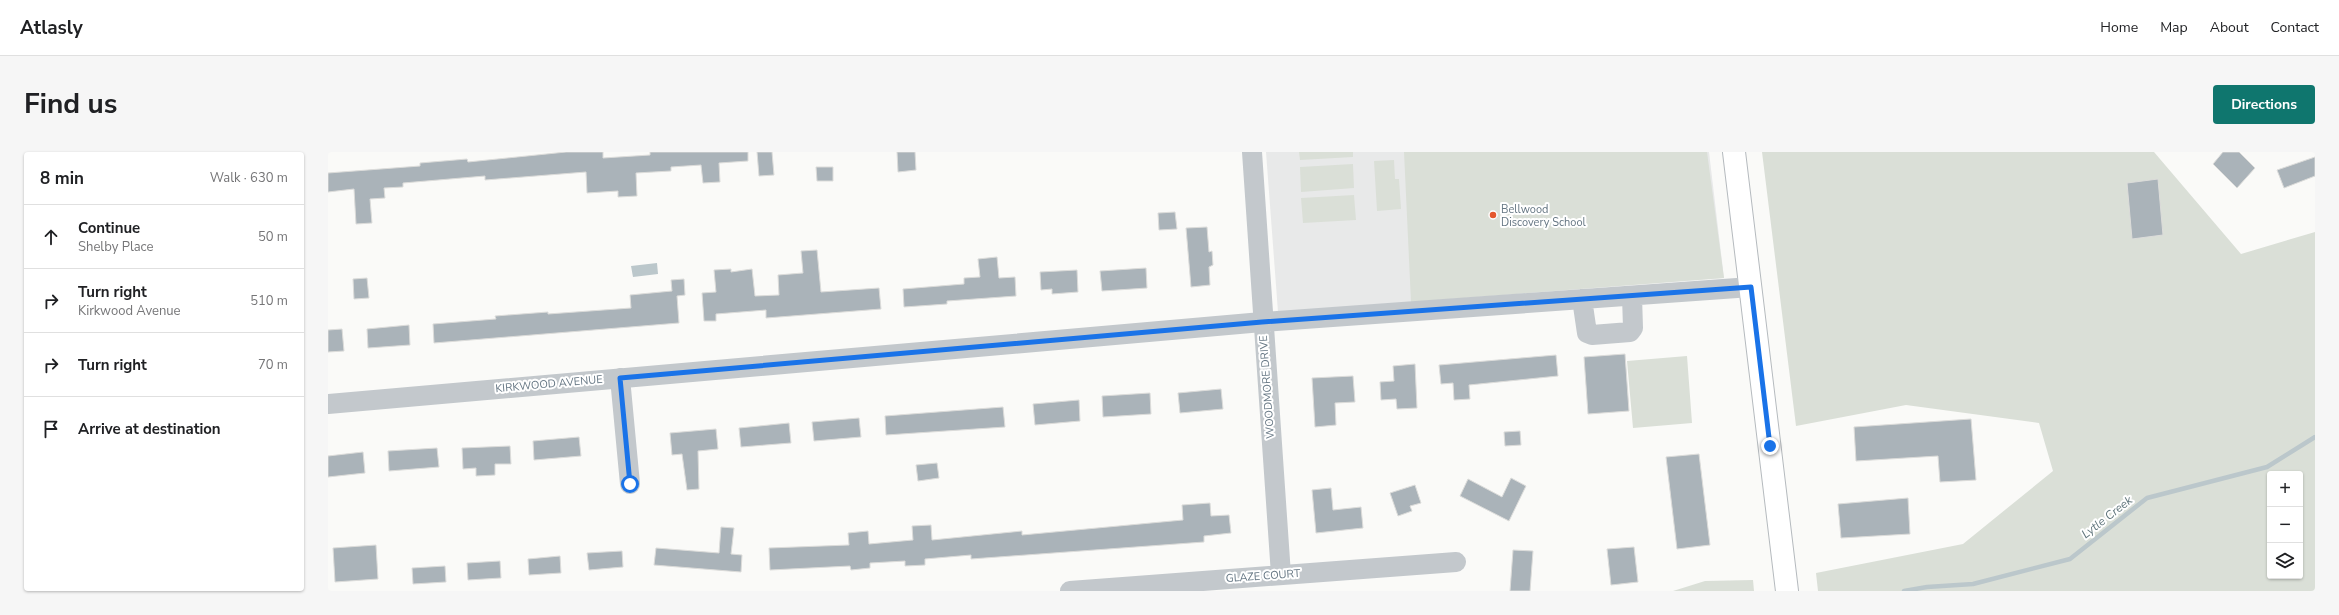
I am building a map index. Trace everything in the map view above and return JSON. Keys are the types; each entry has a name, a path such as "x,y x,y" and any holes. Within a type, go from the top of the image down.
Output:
{"main road":[{"path":"1734,152 1786,582"}],"street":[{"name":"WOODMORE DRIVE","path":"1252,152 1262,322 1281,575"},
{"name":"KIRKWOOD AVENUE","path":"328,404 1262,322 1751,287"},
{"path":"1582,299 1587,333 1592,335 1630,332 1633,328 1632,296"},
{"path":"620,378 630,484"},
{"name":"GLAZE COURT","path":"1070,591 1456,562"}],"shaded area":[{"name":"Bellwood Discovery School","path":"1266,152 1709,152 1724,278 1278,312"},
{"path":"1299,152 1353,152 1353,157 1300,160"},
{"name":"Bellwood Discovery School","path":"1404,152 1707,152 1724,278 1411,302"},
{"path":"1762,152 2154,152 2241,254 2315,232 2315,591 1818,591 1816,573 1963,544 2053,471 2039,423 1906,405 1796,426"},
{"path":"1394,160 1395,179 1399,179 1401,209 1377,211 1374,161"},
{"path":"1353,164 1354,188 1301,192 1300,167"},
{"path":"1354,195 1356,220 1303,223 1301,198"},
{"path":"657,263 658,274 633,277 631,266"},
{"path":"1687,356 1692,423 1633,428 1627,361"},
{"path":"1753,580 1754,591 1673,591 1705,581"}],"building":[{"path":"566,152 603,152 603,158 650,155 650,152 748,152 748,161 719,163 720,182 703,183 701,165 671,167 671,171 636,173 637,196 618,197 618,191 587,193 586,172 485,180 485,176 403,183 403,187 384,188 385,198 370,199 372,223 356,224 354,189 328,192 328,173 420,166 420,163 467,159 468,162"},
{"path":"757,152 772,152 774,175 759,176"},
{"path":"897,152 915,152 916,170 898,172"},
{"path":"2223,152 2239,152 2255,168 2237,188 2213,164"},
{"path":"2315,157 2315,176 2284,188 2277,170"},
{"path":"816,167 833,167 833,181 817,181"},
{"path":"2158,179 2163,235 2132,239 2127,183"},
{"path":"1175,212 1177,229 1159,230 1158,213"},
{"path":"1207,227 1209,252 1212,251 1213,265 1209,267 1210,285 1191,287 1186,228"},
{"path":"817,250 821,292 879,288 881,309 766,318 766,310 716,314 716,321 704,321 702,293 716,292 714,270 731,269 731,272 752,269 755,296 779,295 778,275 803,273 801,251"},
{"path":"997,257 999,278 1015,277 1016,296 947,301 947,304 904,307 903,289 964,284 964,278 980,277 978,259"},
{"path":"1146,268 1147,288 1102,291 1100,271"},
{"path":"1077,270 1078,292 1052,294 1052,289 1041,290 1040,272"},
{"path":"367,278 369,298 354,299 353,279"},
{"path":"684,279 685,295 677,296 679,323 434,343 433,324 496,319 495,316 631,308 630,295 672,291 671,280"},
{"path":"409,325 410,345 368,348 367,329"},
{"path":"342,329 344,351 328,352 328,330"},
{"path":"1625,354 1629,411 1588,414 1584,357"},
{"path":"1556,355 1558,376 1469,385 1470,399 1454,400 1453,383 1441,384 1439,365"},
{"path":"1415,364 1417,408 1397,409 1396,399 1381,400 1380,382 1394,381 1393,366"},
{"path":"1353,376 1355,402 1335,403 1336,425 1315,427 1312,378"},
{"path":"1221,389 1223,409 1180,413 1178,393"},
{"path":"1150,393 1151,414 1103,417 1102,396"},
{"path":"1079,400 1080,421 1035,425 1033,404"},
{"path":"1003,407 1005,427 886,435 885,416"},
{"path":"859,418 861,437 814,441 812,422"},
{"path":"1971,419 1976,480 1940,482 1938,456 1856,461 1854,427"},
{"path":"789,423 791,443 741,447 739,428"},
{"path":"716,429 718,449 698,451 699,489 687,490 682,454 672,455 670,433"},
{"path":"1520,431 1521,445 1505,446 1504,432"},
{"path":"579,437 581,456 534,460 533,441"},
{"path":"510,446 511,464 495,464 495,475 476,476 476,468 463,469 462,448"},
{"path":"437,448 439,467 389,471 388,451"},
{"path":"363,452 365,473 328,477 328,456"},
{"path":"1699,454 1710,545 1677,549 1666,457"},
{"path":"937,463 939,478 918,481 916,465"},
{"path":"1511,478 1526,486 1509,521 1460,496 1468,479 1502,497"},
{"path":"1415,485 1421,503 1410,506 1412,511 1398,516 1390,493"},
{"path":"1331,488 1333,510 1361,507 1363,528 1316,533 1312,490"},
{"path":"1908,498 1910,534 1841,538 1838,504"},
{"path":"1210,503 1211,516 1229,515 1231,533 1204,536 1204,542 971,559 971,555 925,559 925,565 905,566 905,561 870,563 870,568 851,570 850,566 770,570 769,548 849,545 848,533 868,531 869,544 913,540 912,526 931,525 932,540 1022,531 1022,535 1183,520 1182,505"},
{"path":"721,527 734,528 731,554 742,555 741,572 654,565 656,548 719,553"},
{"path":"376,545 378,579 335,582 333,548"},
{"path":"1634,547 1638,582 1611,585 1607,549"},
{"path":"1513,550 1533,551 1530,591 1510,591"},
{"path":"622,551 623,567 589,570 587,553"},
{"path":"560,556 561,573 529,575 528,559"},
{"path":"500,561 501,578 468,580 467,563"},
{"path":"445,566 446,582 413,584 412,568"}],"waterway":[{"name":"Lytle Creek","path":"1904,591 1927,587 1973,584 2070,559 2147,498 2267,467 2315,437"}],"place":[{"name":"Bellwood Discovery School","path":"1493,215"}],"route":[{"path":"630,484 620,378 1262,322 1751,287 1770,446"}]}
